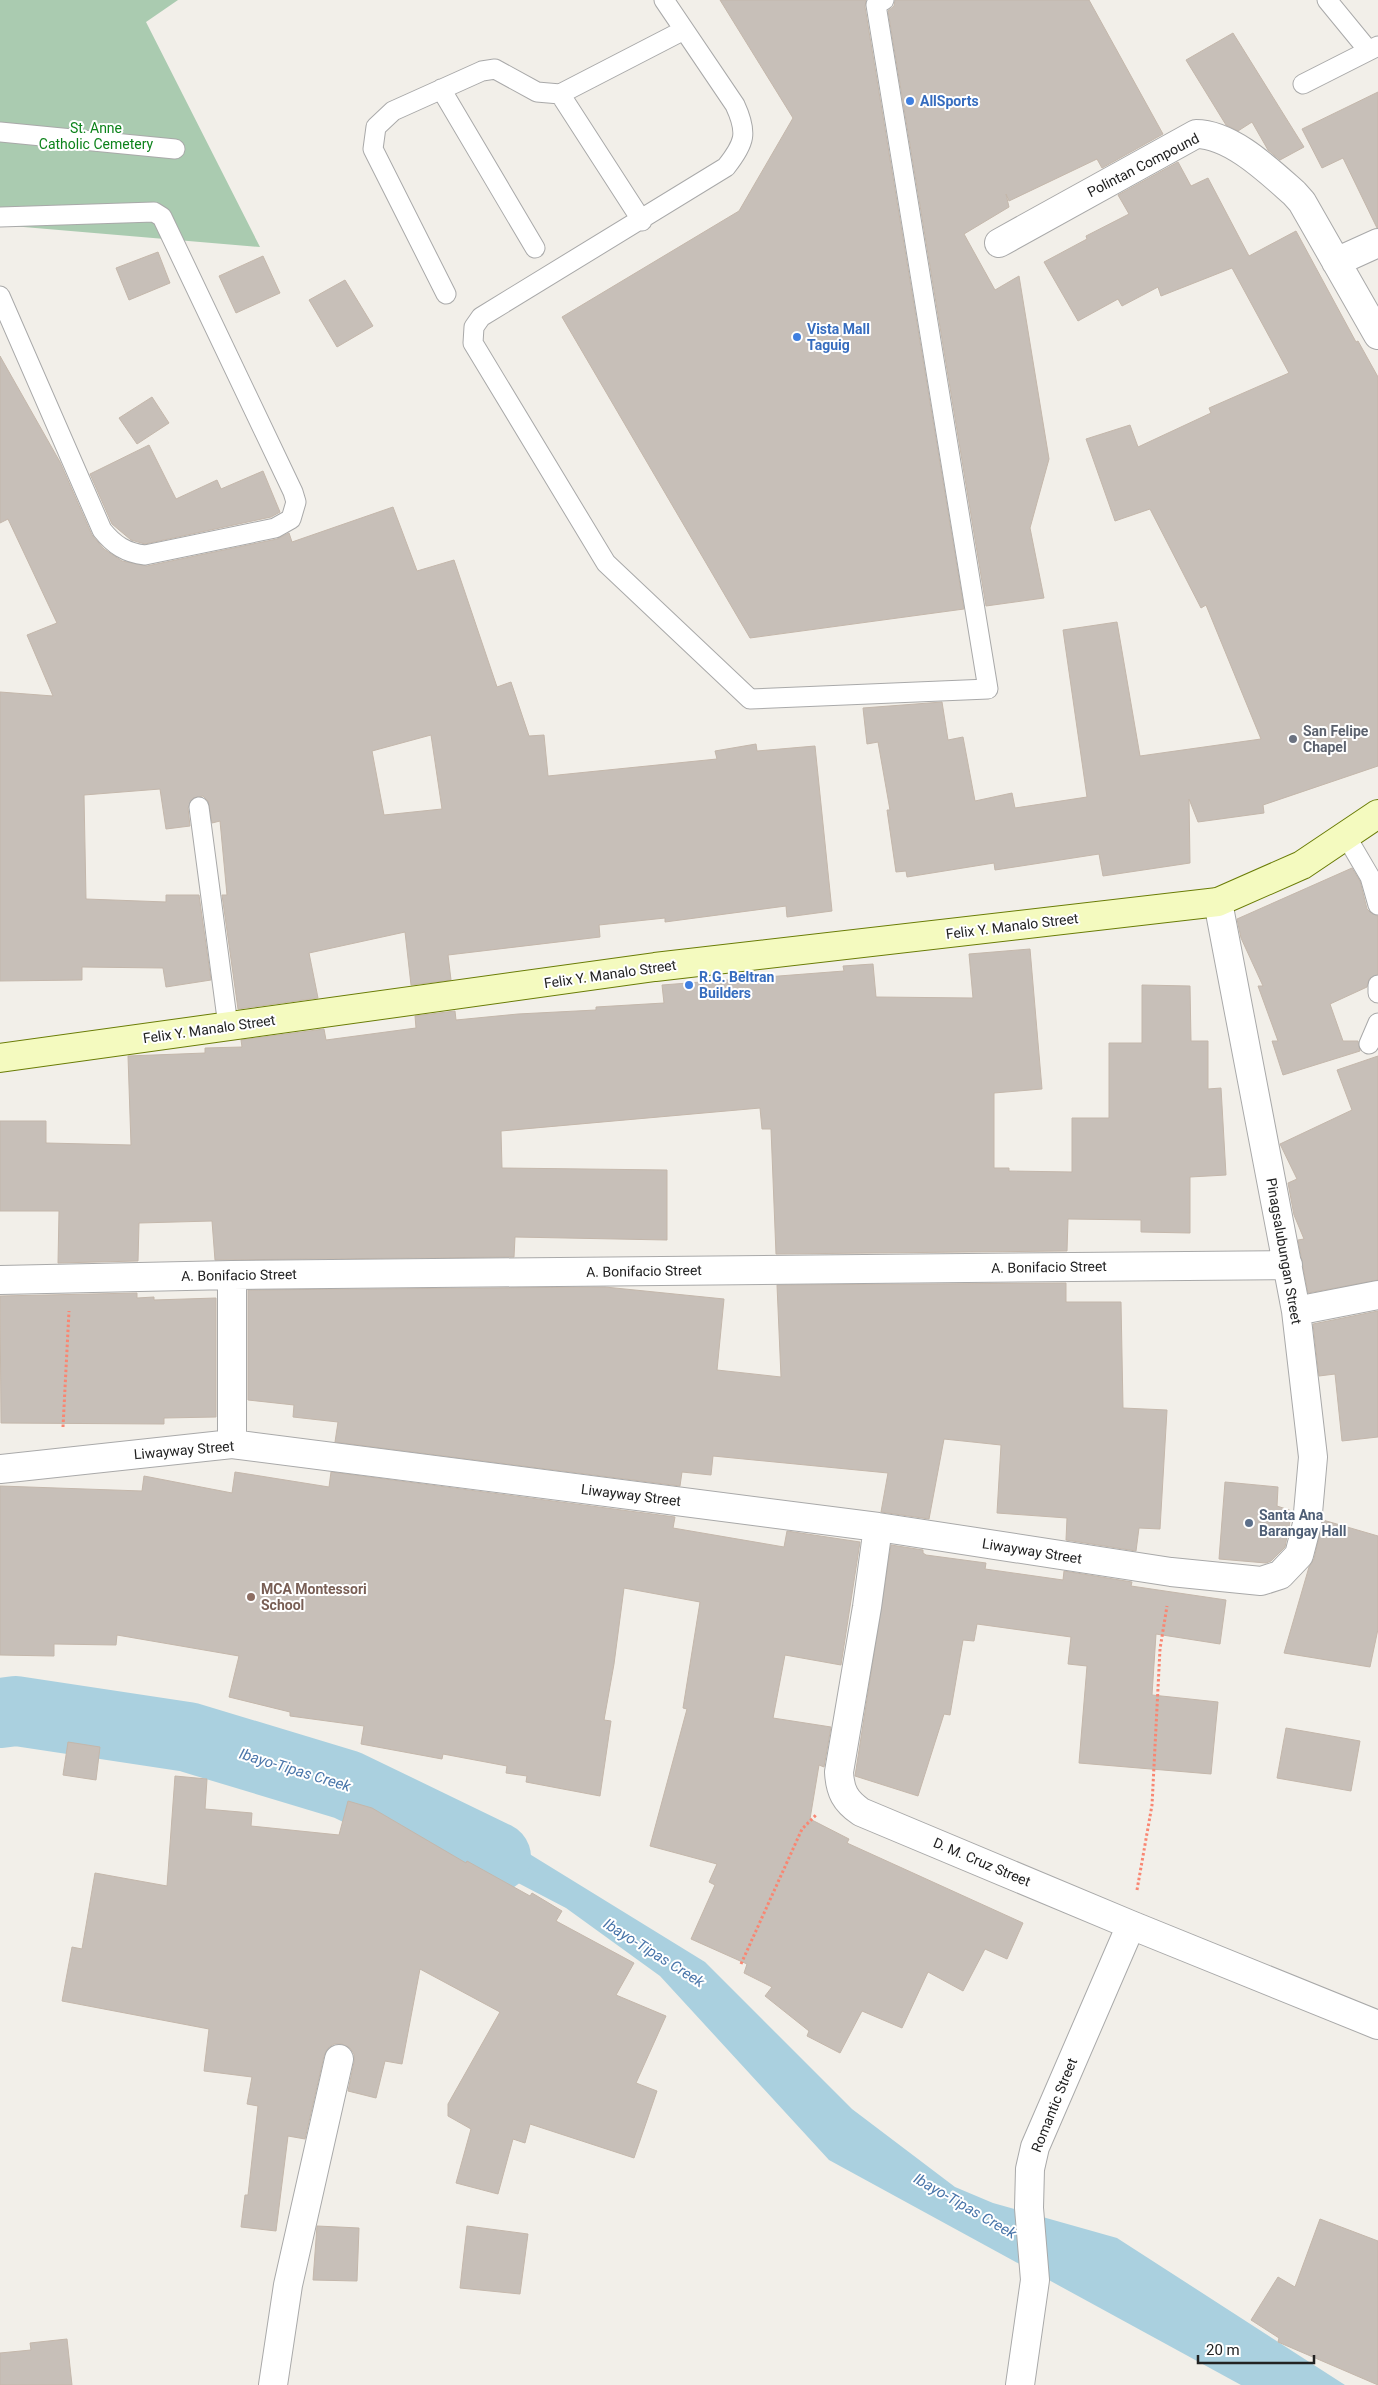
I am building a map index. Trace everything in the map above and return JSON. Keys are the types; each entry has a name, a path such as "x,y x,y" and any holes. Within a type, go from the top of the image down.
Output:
{"main road":[{"name":"Felix Y. Manalo Street","path":"0,1058 655,968 1218,902 1302,865 1378,814"}],"street":[{"name":"Polintan Compound","path":"999,243 1196,134 1210,134 1225,139 1294,193 1378,335"},
{"path":"1336,262 1378,243"},
{"name":"Pinagsalubungan Street","path":"1218,902 1296,1311 1313,1457 1306,1524 1299,1555 1280,1575 1260,1581"},
{"name":"A. Bonifacio Street","path":"0,1280 232,1275 1288,1265"},
{"path":"232,1275 232,1444"},
{"path":"1296,1311 1378,1295"},
{"name":"Liwayway Street","path":"0,1469 62,1460 232,1444 878,1527 1172,1572 1260,1581"},
{"path":"841,1791 839,1772 867,1606 878,1527"},
{"name":"D. M. Cruz Street","path":"841,1791 849,1804 861,1812 1131,1925 1378,2025"},
{"name":"Romantic Street","path":"1020,2385 1034,2280 1029,2208 1030,2169 1034,2147 1131,1925"},
{"path":"274,2385 288,2285 339,2059"}],"lane":[{"path":"664,0 735,105 742,121 744,137 739,152 726,167 642,221 481,317 474,327 472,343 606,563 750,699 988,689 876,5 884,0"},
{"path":"1303,84 1373,48 1328,0"},
{"path":"446,294 373,149 376,127 393,111 482,71 495,69 519,80 537,92 560,94 684,30"},
{"path":"441,89 535,248"},
{"path":"560,94 642,221"},
{"path":"0,132 175,149"},
{"path":"0,217 154,212 162,217 293,492 296,502 291,519 275,528 145,555 132,553 120,548 102,530 0,296"},
{"path":"199,807 228,1026"},
{"path":"1346,836 1370,877 1378,905"},
{"path":"1378,985 1378,993"},
{"path":"1369,1044 1378,1023"}],"path":[{"path":"62,1460 70,1278"},
{"path":"1131,1925 1152,1805 1160,1649 1172,1572"},
{"path":"741,1964 802,1828 841,1791"}],"green space":[{"name":"St. Anne Catholic Cemetery","path":"0,0 178,0 146,22 260,247 0,225"}],"water":[{"path":"424,1789 705,1962 852,2109 955,2187 993,2203 1117,2238 1345,2385 1241,2385 829,2160 660,1976 566,1908 405,1824"}],"building":[{"name":"Vista Mall Taguig","path":"720,0 866,0 865,7 964,609 750,638 562,317 739,211 793,118"},
{"path":"895,0 1089,0 1163,134 1102,168 1097,159 1009,201 1006,194 1009,207 964,234 995,290 1019,276 1049,459 1030,528 1044,598 986,606 888,11 894,6"},
{"path":"1233,33 1304,147 1280,160 1268,150 1252,122 1238,131 1226,125 1186,60"},
{"path":"1378,92 1377,228 1343,158 1322,168 1302,129"},
{"path":"1178,162 1191,186 1208,178 1249,256 1296,231 1356,342 1358,341 1378,377 1378,766 1263,805 1264,813 1198,822 1189,799 1190,863 1103,876 1099,854 995,870 994,863 907,877 906,871 896,872 887,810 890,810 878,742 867,744 863,708 942,702 948,740 963,737 975,801 1012,793 1015,808 1087,797 1063,630 1117,622 1140,756 1261,739 1206,605 1201,608 1150,509 1115,521 1086,439 1130,425 1138,447 1211,413 1209,408 1289,373 1232,268 1161,296 1158,287 1122,306 1118,299 1078,321 1044,262 1087,239 1086,236 1129,214 1118,195"},
{"path":"158,252 170,283 129,300 116,268"},
{"path":"263,256 280,293 236,313 219,276"},
{"path":"345,280 373,326 337,347 309,300"},
{"path":"0,356 60,462 92,535 104,549 122,561 147,566 277,539 289,533 292,542 393,507 417,571 454,560 497,687 511,682 529,736 544,735 548,776 717,759 715,751 756,744 757,751 815,746 832,911 787,917 786,906 665,922 665,918 599,925 600,937 448,955 451,980 411,985 405,932 309,953 318,998 238,1009 222,895 227,895 220,821 212,823 208,801 203,796 193,798 188,808 190,826 166,829 160,789 84,795 86,899 166,902 166,895 199,895 211,980 166,987 163,968 82,967 82,980 0,981 0,692 53,696 27,635 57,623 8,519 0,523","holes":["431,735 442,809 384,815 372,751"]},
{"path":"152,397 169,423 137,444 119,418"},
{"path":"149,445 176,499 217,480 221,489 263,471 280,512 271,517 145,544 131,540 112,524 90,474"},
{"path":"1352,868 1360,881 1367,909 1378,916 1378,974 1369,979 1367,987 1330,1004 1343,1041 1358,1041 1360,1051 1283,1075 1272,1041 1278,1041 1258,986 1263,986 1241,938 1237,919"},
{"path":"1030,949 1042,1089 994,1093 994,1168 1009,1168 1009,1171 1072,1172 1072,1118 1109,1118 1109,1043 1142,1043 1142,985 1190,986 1191,1041 1208,1041 1208,1089 1221,1088 1226,1175 1190,1177 1190,1233 1141,1232 1141,1220 1068,1219 1067,1251 776,1254 771,1129 762,1129 760,1108 501,1131 502,1168 667,1170 667,1240 515,1237 514,1257 215,1260 212,1221 139,1223 138,1261 58,1263 59,1211 0,1211 0,1121 46,1121 46,1143 131,1145 128,1056 205,1053 205,1048 242,1047 241,1040 324,1029 326,1040 416,1028 415,1016 455,1011 456,1020 518,1014 596,1010 596,1007 664,1003 662,985 844,971 843,966 873,964 876,997 973,998 969,954"},
{"path":"1378,1056 1378,1280 1308,1293 1298,1240 1304,1239 1294,1215 1288,1183 1297,1179 1280,1144 1352,1110 1337,1070"},
{"path":"1066,1283 1066,1302 1121,1302 1123,1408 1167,1410 1160,1529 1139,1528 1136,1551 1066,1540 1067,1518 997,1513 1001,1445 944,1439 929,1519 881,1512 888,1473 713,1456 711,1475 682,1472 680,1486 335,1442 338,1422 293,1417 294,1405 248,1400 248,1290 605,1287 724,1299 717,1370 781,1377 777,1285"},
{"path":"137,1293 137,1298 154,1297 154,1300 216,1298 216,1417 164,1418 164,1424 1,1423 0,1296"},
{"path":"1378,1311 1378,1437 1342,1441 1335,1374 1319,1376 1313,1324"},
{"path":"235,1472 329,1487 331,1472 675,1517 673,1528 784,1547 787,1531 860,1542 841,1665 785,1655 773,1718 831,1727 824,1767 819,1765 810,1819 849,1839 847,1843 1023,1923 1007,1959 985,1949 963,1991 928,1972 902,2028 862,2011 840,2053 807,2036 809,2031 765,1996 772,1987 744,1973 747,1964 691,1939 715,1885 709,1882 717,1864 650,1846 687,1709 683,1708 700,1602 624,1588 604,1720 611,1721 600,1796 526,1782 527,1776 506,1773 507,1766 443,1754 442,1759 361,1744 364,1726 290,1716 290,1712 229,1697 239,1656 117,1635 116,1645 54,1644 54,1656 0,1655 0,1486 142,1491 144,1476 232,1493"},
{"name":"Santa Ana Barangay Hall","path":"1225,1482 1278,1487 1277,1506 1292,1511 1285,1547 1271,1561 1266,1563 1219,1559"},
{"path":"1323,1520 1378,1536 1378,1629 1370,1667 1284,1653 1309,1567 1314,1559"},
{"path":"891,1545 923,1550 923,1553 926,1555 986,1563 985,1569 1063,1580 1064,1571 1132,1582 1131,1586 1226,1600 1220,1644 1156,1634 1152,1695 1218,1702 1211,1774 1079,1763 1087,1666 1068,1664 1071,1637 977,1624 974,1641 963,1640 950,1715 944,1714 918,1796 855,1776"},
{"path":"1286,1728 1360,1741 1351,1791 1277,1778"},
{"path":"68,1742 100,1747 96,1780 63,1775"},
{"path":"175,1776 207,1779 205,1809 252,1813 251,1826 339,1835 348,1801 372,1808 466,1863 467,1861 530,1896 532,1893 562,1911 556,1921 634,1963 616,1995 666,2016 636,2083 657,2091 634,2158 530,2124 525,2143 513,2139 498,2194 456,2183 471,2129 448,2116 448,2104 500,2012 420,1969 402,2064 385,2061 376,2098 348,2091 354,2062 354,2054 350,2048 342,2044 334,2044 328,2048 324,2056 305,2139 288,2136 276,2231 241,2227 245,2195 248,2195 258,2106 247,2104 252,2077 204,2071 209,2029 62,2001 72,1947 82,1949 95,1873 167,1886"},
{"path":"1320,2219 1378,2241 1378,2385 1278,2342 1279,2338 1251,2320 1278,2277 1295,2287"},
{"path":"317,2226 359,2228 357,2281 313,2280"},
{"path":"467,2226 528,2234 520,2294 460,2288"},
{"path":"67,2339 72,2385 0,2385 0,2353 31,2350 30,2343"}],"waterway":[{"name":"Ibayo-Tipas Creek","path":"0,1713 16,1711 188,1737 347,1785 496,1857"}],"place":[{"name":"AllSports","path":"910,101"},
{"name":"Vista Mall Taguig","path":"797,337"},
{"name":"San Felipe Chapel","path":"1293,739"},
{"name":"R.G. Beltran Builders","path":"689,985"},
{"name":"Santa Ana Barangay Hall","path":"1249,1523"},
{"name":"MCA Montessori School","path":"251,1597"}]}
